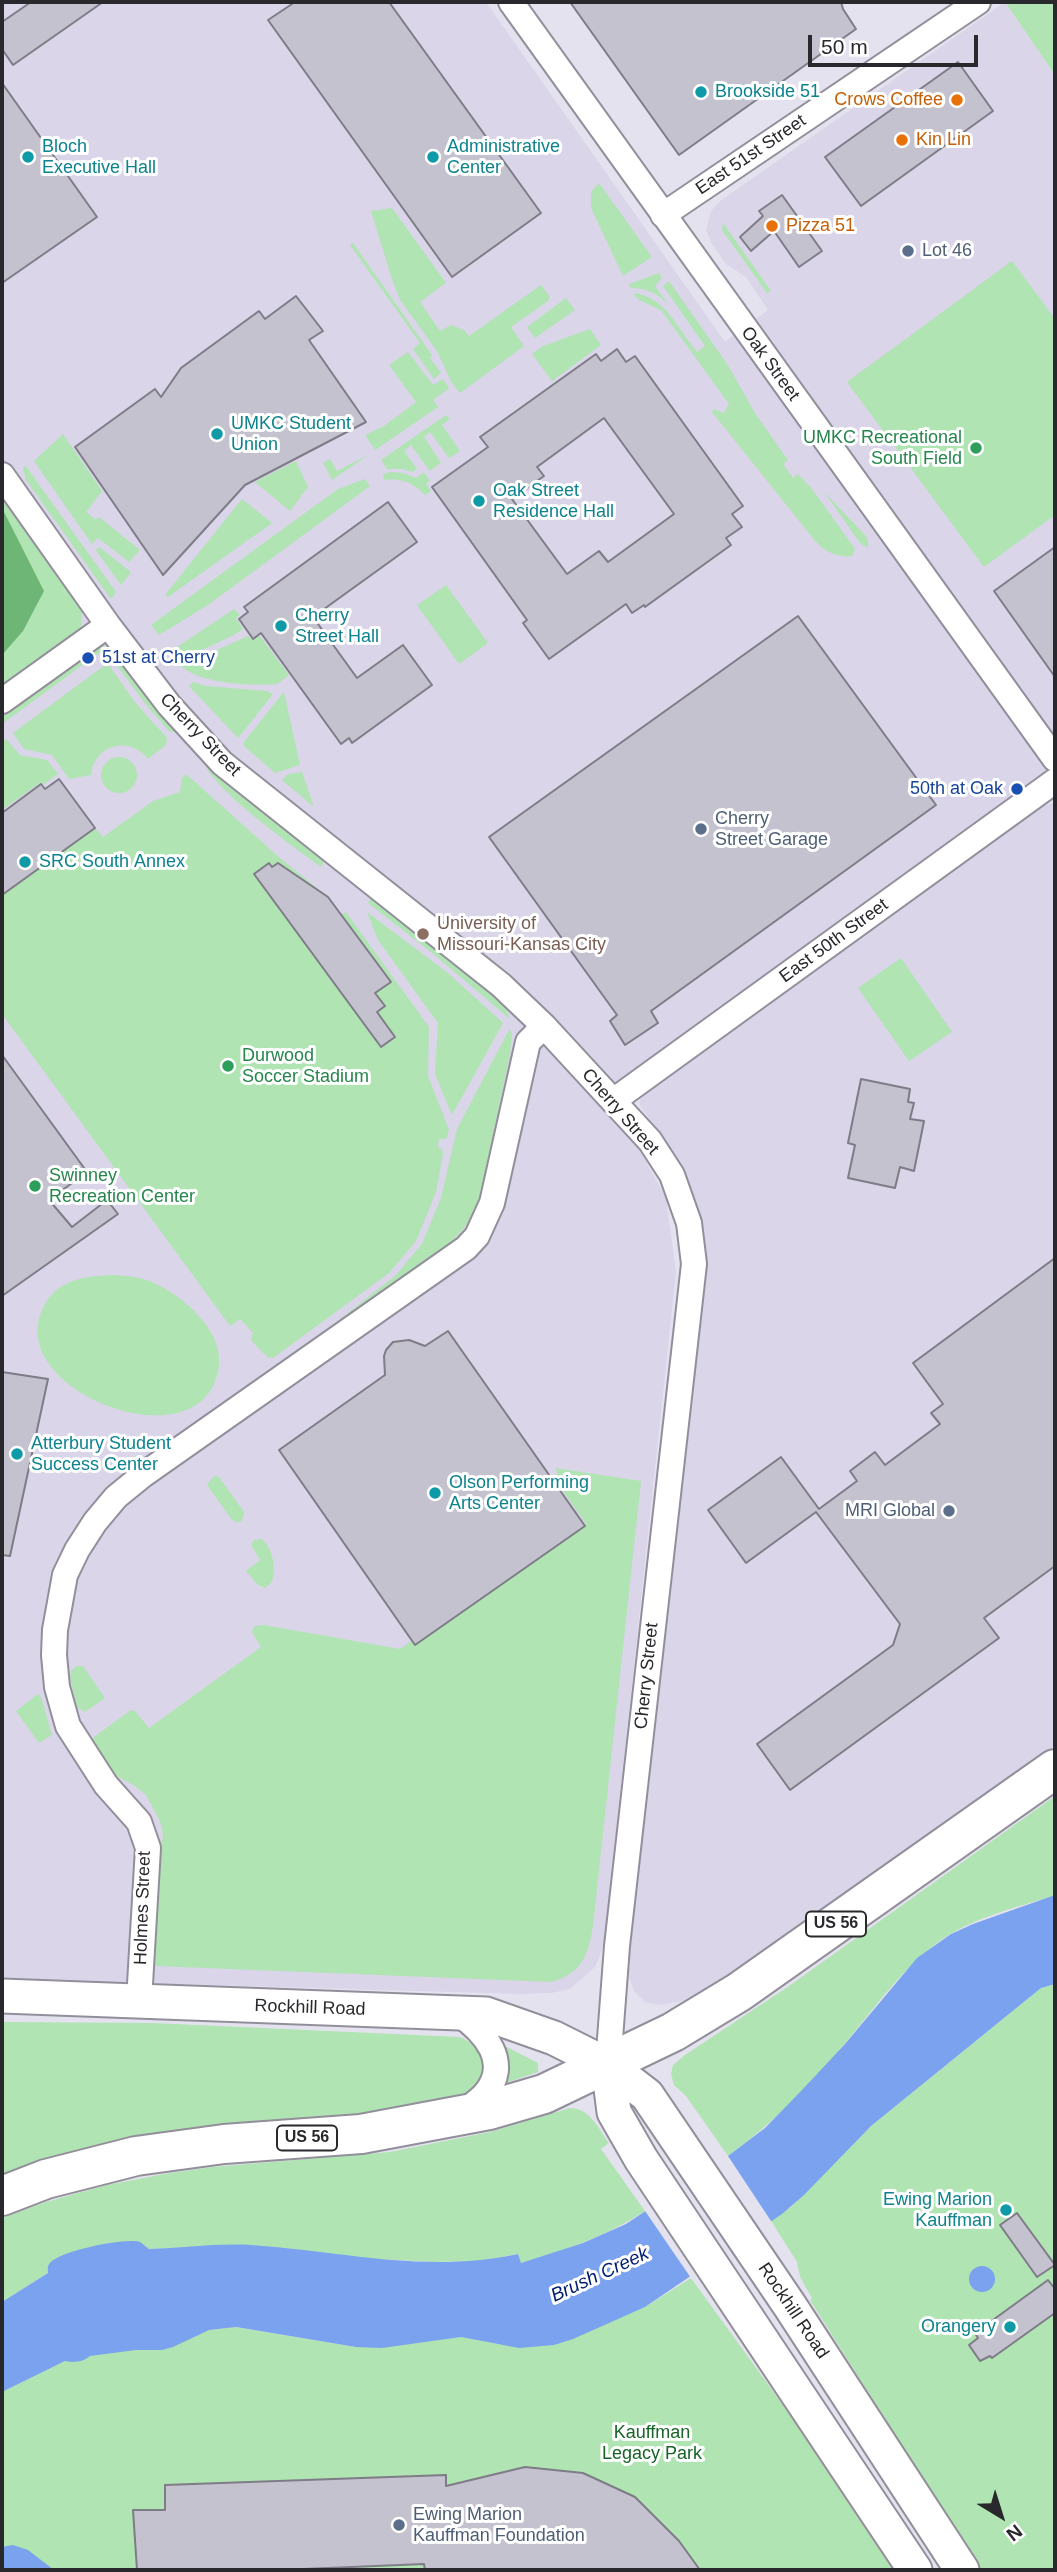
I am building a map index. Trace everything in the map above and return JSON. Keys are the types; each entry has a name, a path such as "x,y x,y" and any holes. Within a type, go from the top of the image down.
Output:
{"highway":[{"name":"US 56","path":"2,2196 46,2179 136,2156 224,2144 361,2134 460,2116 544,2094 673,2032 739,1992 1055,1769"}],"main road":[{"name":"Rockhill Road","path":"2,1996 486,2014 554,2038 608,2064 647,2095 962,2570"},
{"path":"608,2064 614,2112 641,2159 915,2570"}],"street":[{"name":"Oak Street","path":"511,2 1055,759"},
{"name":"East 51st Street","path":"663,215 978,2"},
{"name":"Cherry Street","path":"2,475 107,625 169,705 222,763 501,985 544,1026 650,1141 672,1175 689,1223 694,1264 617,1946 608,2064"},
{"path":"2,701 107,625"},
{"name":"East 50th Street","path":"613,1101 1055,781"},
{"name":"Holmes Street","path":"139,2001 148,1848 139,1822 106,1785 68,1726 57,1687 55,1630 65,1575 95,1522 116,1497 202,1433 466,1248 477,1236 492,1203 528,1042 544,1026"},
{"path":"457,2013 477,2027 488,2040 496,2062 495,2076 486,2093 460,2116"}],"shaded area":[{"name":"University of Missouri-Kansas City","path":"2,2 486,2 725,342 768,310 746,277 726,264 712,244 706,230 711,211 720,201 1005,2 1055,75 1055,781 613,1102 666,1198 676,1272 605,1936 595,1967 570,1989 522,1994 175,1984 139,2001 2,1993"},
{"path":"1053,803 1055,1745 726,1980 682,2001 659,2005 645,2002 634,1991 629,1976 630,1937 706,1274 705,1243 687,1179 674,1154 639,1102 644,1092 1039,807"}],"green space":[{"path":"1005,2 1055,3 1055,75"},
{"path":"599,183 652,257 623,276 591,208 591,192"},
{"path":"392,208 446,283 420,302 440,331 451,325 464,330 469,336 541,285 550,297 511,327 524,346 460,393 452,383 437,351 400,300 392,279 371,211"},
{"path":"723,223 771,291 767,293 722,230"},
{"path":"353,243 432,355 430,358 441,373 434,379 413,349 420,343 350,245"},
{"name":"UMKC Recreational South Field","path":"1012,261 1055,319 1055,515 984,567 847,382"},
{"path":"659,273 662,278 655,286 670,306 662,298 642,289 631,288 629,284"},
{"path":"669,281 727,364 755,413 788,460 783,464 793,478 798,474 812,489 855,549 852,556 832,554 816,542 712,412 714,409 724,413 729,404 661,310 639,300 633,293 644,295 663,307 697,352 705,346 663,286"},
{"path":"566,298 575,310 535,338 527,327"},
{"path":"590,329 601,345 552,381 532,354 543,346"},
{"path":"408,352 433,385 443,379 449,388 433,400 438,407 375,450 365,435 384,426 416,402 389,365"},
{"path":"446,415 450,419 442,425 460,451 449,458 430,432 424,437 441,463 430,471 411,445 404,451 417,469 412,472 387,469 381,460"},
{"path":"63,434 102,491 86,512 96,520 99,517 140,550 129,562 98,538 92,544 34,461"},
{"path":"368,455 332,480 323,463 330,459 337,471"},
{"path":"296,461 308,487 290,511 255,482"},
{"path":"25,465 116,592 111,599 26,480 23,469"},
{"path":"390,472 416,478 424,472 430,481 426,484 431,491 425,495 406,482 384,480 383,474"},
{"path":"365,479 370,486 208,605 159,635 151,625 338,489"},
{"path":"824,492 865,535 868,548 861,544"},
{"path":"2,497 82,609 81,629 2,686"},
{"path":"242,499 272,523 168,597 165,595"},
{"path":"2,508 44,591 23,631 2,655"},
{"path":"99,547 131,572 121,585 96,550"},
{"path":"446,585 488,643 459,664 417,605"},
{"path":"234,609 240,615 236,618 243,629 178,661 171,651"},
{"path":"259,635 289,675 277,684 254,685 213,680 200,677 181,666 248,636 252,640"},
{"path":"102,646 107,647 2,724 2,717 87,654"},
{"path":"118,654 180,732 170,732 147,706 112,659"},
{"path":"105,665 109,665 134,701 167,738 166,745 148,759 132,747 113,747 98,756 91,775 69,779 52,755 24,749 13,733"},
{"path":"193,682 273,694 238,738 189,686"},
{"path":"284,692 300,765 275,773 244,746 244,742"},
{"path":"6,739 20,755 47,760 58,774 43,785 41,782 2,810 2,742"},
{"path":"119,757 132,762 137,775 132,788 119,793 106,788 101,775 106,762"},
{"path":"203,758 241,794 324,861 321,867 235,800 208,770"},
{"path":"302,772 314,807 282,780 288,774"},
{"name":"Durwood Soccer Stadium","path":"186,774 328,897 341,915 346,912 429,1027 428,1076 449,1130 446,1139 439,1139 438,1147 443,1154 436,1192 416,1241 389,1273 273,1358 267,1357 252,1341 253,1333 240,1319 230,1326 2,1014 2,895 95,828 103,837 153,801 180,792 182,778"},
{"path":"371,897 456,962 504,1004 510,1019 368,903"},
{"path":"367,912 448,973 503,1023 452,1115 435,1074 438,1023 378,940"},
{"path":"901,958 952,1032 909,1061 858,988"},
{"path":"509,1030 512,1033 510,1054 479,1200 467,1224 448,1244 297,1353 395,1276 422,1244 441,1198 457,1129"},
{"path":"115,1275 147,1280 175,1295 197,1314 214,1338 219,1364 207,1395 181,1412 148,1415 112,1407 78,1391 51,1367 38,1339 43,1308 49,1298 56,1290 74,1281"},
{"path":"555,1468 641,1481 593,1926 586,1954 577,1968 552,1982 155,1966 158,1873 163,1834 160,1821 146,1795 109,1772 91,1744 94,1737 131,1710 135,1711 149,1728 261,1647 252,1632 254,1626 264,1625 400,1649 411,1641 415,1646 586,1524 553,1477 558,1473"},
{"path":"214,1476 219,1477 244,1512 242,1521 232,1520 207,1485"},
{"path":"262,1539 271,1553 274,1570 272,1582 265,1588 257,1584 246,1571 260,1560 251,1545 254,1540"},
{"path":"76,1666 83,1666 105,1698 85,1712 77,1707 70,1678 71,1671"},
{"path":"38,1694 52,1735 39,1743 16,1711"},
{"path":"1055,1796 1055,1895 979,1920 937,1943 900,1977 806,2087 776,2117 728,2156 686,2096 674,2085 671,2074 673,2065 789,1986"},
{"path":"1055,1984 1055,2570 980,2570 810,2300 812,2298 800,2277 797,2262 771,2221 792,2206 871,2126 1041,1988"},
{"path":"2,2022 153,2023 460,2037 479,2052 483,2077 471,2094 438,2103 339,2117 213,2126 149,2134 96,2146 2,2176"},
{"path":"505,2046 538,2063 538,2072 503,2084 502,2050"},
{"path":"570,2108 583,2111 597,2125 609,2143 601,2149 645,2211 600,2235 553,2253 521,2263 517,2254 483,2261 434,2262 357,2258 249,2245 148,2249 48,2273 2,2302 2,2218 46,2202 107,2185 212,2167 390,2152 490,2132"},
{"name":"Kauffman Legacy Park","path":"691,2278 899,2570 2,2570 2,2392 65,2361 209,2330 235,2327 356,2347 461,2337 504,2345 554,2345 645,2307"}],"water":[{"name":"Brush Creek","path":"1055,1895 1055,1984 1041,1988 871,2126 782,2214 645,2307 573,2339 554,2345 519,2348 461,2337 382,2348 356,2347 236,2327 209,2330 162,2350 136,2350 90,2356 78,2362 65,2361 2,2392 2,2302 48,2273 48,2265 56,2258 79,2250 132,2241 140,2242 149,2249 251,2245 417,2262 484,2260 518,2254 521,2263 583,2243 626,2224 765,2128 845,2044 917,1958 951,1934"},
{"path":"982,2266 991,2270 995,2279 991,2288 982,2292 973,2288 969,2279 973,2270"},
{"path":"13,2545 28,2550 54,2570 2,2570 2,2547"}],"pier":[{"path":"726,2153 773,2224 693,2281 643,2208"}],"building":[{"path":"31,2 103,2 13,65 2,49 2,22"},
{"name":"Administrative Center","path":"295,2 389,2 541,213 452,277 268,20"},
{"name":"Brookside 51","path":"570,2 841,2 856,29 679,155"},
{"path":"958,62 993,111 861,206 825,157"},
{"name":"Bloch Executive Hall","path":"2,83 97,217 2,283"},
{"path":"782,195 822,251 799,267 774,231 751,251 740,237 763,216 759,211"},
{"name":"UMKC Student Union","path":"296,296 323,331 309,340 366,422 245,485 163,575 75,447 155,389 161,397 181,368 259,311 265,319"},
{"name":"Oak Street Residence Hall","path":"617,349 626,362 635,356 743,506 732,514 742,527 726,538 731,545 645,607 644,605 632,613 626,604 549,659 523,623 527,620 432,487 488,447 480,437 596,354 601,361","holes":["604,418 674,514 608,562 599,551 567,574 512,499 544,476 537,467"]},
{"name":"Cherry Street Hall","path":"388,502 417,542 313,617 357,678 403,645 432,685 352,743 349,738 341,744 261,633 253,639 239,619 248,612 244,607"},
{"path":"1055,547 1055,677 994,591"},
{"name":"Cherry Street Garage","path":"798,616 936,805 651,1011 658,1023 625,1045 610,1021 617,1015 489,837"},
{"name":"SRC South Annex","path":"59,779 95,828 2,895 2,813 41,784 45,789"},
{"path":"269,863 272,867 278,863 328,897 391,982 375,993 385,1006 377,1012 395,1037 381,1047 254,874"},
{"name":"Swinney Recreation Center","path":"2,1055 87,1172 49,1200 72,1227 107,1200 118,1214 2,1296"},
{"path":"861,1079 910,1089 908,1102 914,1103 910,1119 924,1121 914,1171 900,1167 895,1188 848,1178 855,1145 848,1143"},
{"name":"MRI Global","path":"1055,1258 1055,1566 984,1618 999,1638 790,1790 757,1744 893,1645 900,1624 816,1512 746,1563 708,1510 781,1457 819,1509 857,1481 850,1471 875,1452 885,1465 940,1424 931,1413 943,1404 913,1363"},
{"name":"Olson Performing Arts Center","path":"448,1331 585,1526 415,1645 279,1450 385,1375 384,1356 393,1342 409,1340 425,1346"},
{"name":"Atterbury Student Success Center","path":"2,1372 48,1379 10,1556 2,1555"},
{"path":"1017,2213 1055,2265 1037,2277 1000,2225"},
{"name":"Orangery","path":"1048,2280 1055,2289 1055,2313 992,2358 990,2356 980,2361 969,2345 978,2338 975,2333"},
{"name":"Ewing Marion Kauffman Foundation","path":"525,2467 583,2473 635,2497 679,2541 700,2570 425,2570 424,2564 279,2570 137,2570 133,2510 165,2510 165,2485 446,2475 446,2486"}],"place":[{"name":"Brookside 51","path":"701,92"},
{"name":"Crows Coffee","path":"957,100"},
{"name":"Kin Lin","path":"902,140"},
{"name":"Bloch Executive Hall","path":"28,157"},
{"name":"Administrative Center","path":"433,157"},
{"name":"Pizza 51","path":"772,226"},
{"name":"Lot 46","path":"908,251"},
{"name":"UMKC Student Union","path":"217,434"},
{"name":"UMKC Recreational South Field","path":"976,448"},
{"name":"Oak Street Residence Hall","path":"479,501"},
{"name":"Cherry Street Hall","path":"281,626"},
{"name":"51st at Cherry","path":"88,658"},
{"name":"50th at Oak","path":"1017,789"},
{"name":"Cherry Street Garage","path":"701,829"},
{"name":"SRC South Annex","path":"25,862"},
{"name":"University of Missouri-Kansas City","path":"423,934"},
{"name":"Durwood Soccer Stadium","path":"228,1066"},
{"name":"Swinney Recreation Center","path":"35,1186"},
{"name":"Atterbury Student Success Center","path":"17,1454"},
{"name":"Olson Performing Arts Center","path":"435,1493"},
{"name":"MRI Global","path":"949,1511"},
{"name":"Ewing Marion Kauffman","path":"1006,2210"},
{"name":"Orangery","path":"1010,2327"},
{"name":"Ewing Marion Kauffman Foundation","path":"399,2525"}]}
